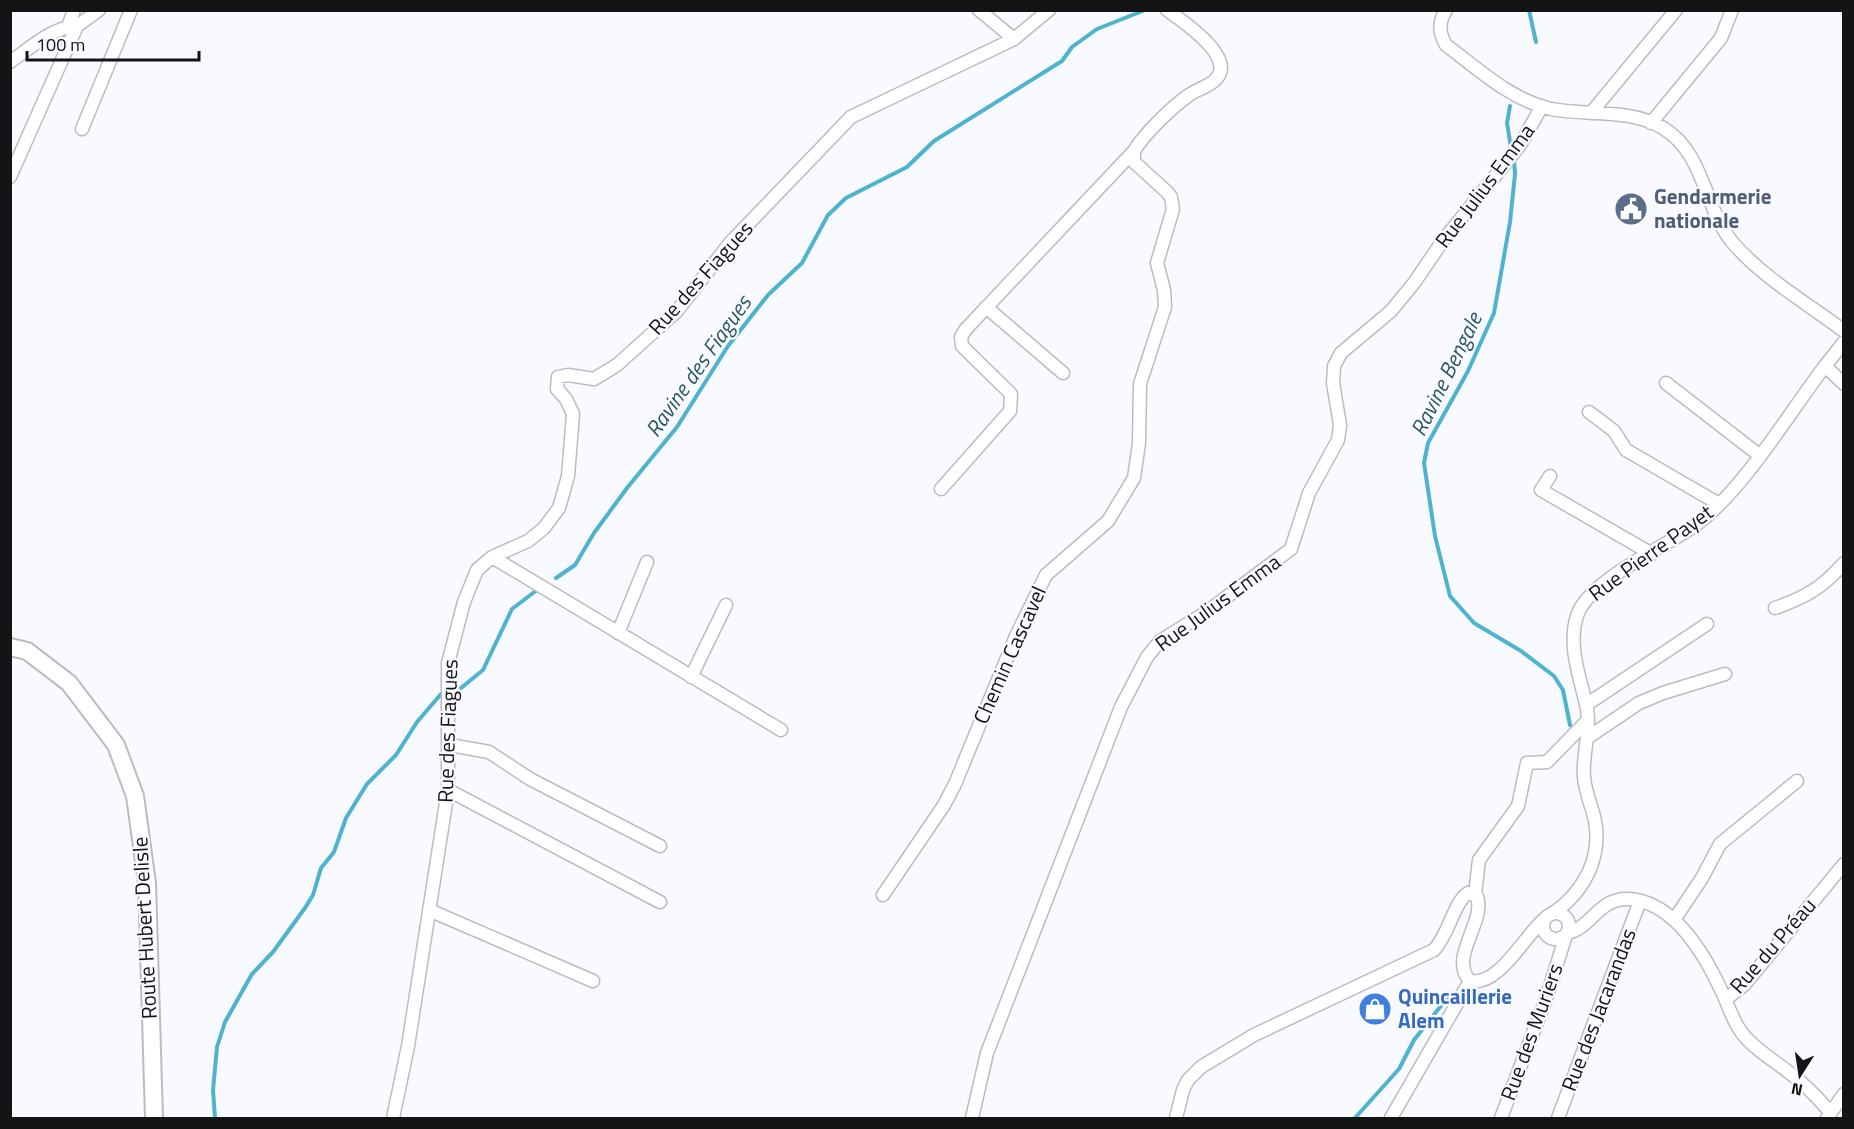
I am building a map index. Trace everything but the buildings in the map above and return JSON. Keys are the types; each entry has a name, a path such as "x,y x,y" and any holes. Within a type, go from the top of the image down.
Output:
{"main road":[{"name":"Route Hubert Delisle","path":"10,647 27,651 69,683 116,745 135,796 147,883 154,1119"}],"street":[{"path":"10,177 72,26 74,10"},
{"path":"10,62 40,41 99,10"},
{"path":"82,129 131,10"},
{"path":"979,10 1014,39"},
{"name":"Rue des Fiagues","path":"393,1119 448,790 450,745 448,663 464,602 477,570 492,557 528,541 544,528 559,508 568,476 573,414 566,399 557,389 558,377 568,375 594,379 617,365 677,310 730,243 851,117 1014,39 1049,10"},
{"path":"941,489 1010,411 1012,402 1011,393 962,346 961,337 964,330 1183,100 1208,86 1219,75 1218,62 1207,41 1188,23 1167,10"},
{"path":"1446,10 1440,26 1441,36 1446,45 1504,88 1542,106 1652,123 1664,128 1690,157 1701,174 1719,221 1732,241 1750,261 1844,331"},
{"path":"1591,113 1676,10"},
{"path":"1652,123 1721,38 1732,10"},
{"name":"Rue Julius Emma","path":"972,1119 987,1053 1121,707 1146,657 1166,637 1208,611 1291,549 1309,493 1338,440 1340,425 1333,383 1334,366 1341,353 1390,311 1414,283 1442,242 1520,145 1542,106"},
{"name":"Chemin Cascavel","path":"883,895 948,798 1016,636 1046,575 1108,521 1134,478 1139,443 1140,384 1165,307 1164,290 1157,263 1158,251 1173,209 1171,197 1167,192 1138,168 1134,162 1134,151"},
{"path":"986,308 1063,373"},
{"name":"Rue Pierre Payet","path":"1562,929 1589,872 1596,847 1595,820 1584,778 1588,720 1573,638 1581,607 1595,590 1699,523 1719,504 1844,342"},
{"path":"1825,366 1844,384"},
{"path":"1666,383 1759,455"},
{"path":"1589,412 1614,431 1626,450 1719,504"},
{"path":"1551,476 1541,490 1652,554"},
{"path":"492,557 781,730"},
{"path":"618,633 647,562"},
{"path":"1775,608 1798,600 1825,584 1844,562"},
{"path":"692,677 726,605"},
{"path":"1586,705 1707,624"},
{"path":"1587,738 1639,703 1663,693 1725,674"},
{"path":"1475,894 1479,860 1518,806 1527,763 1546,762 1588,720"},
{"path":"450,745 489,752 530,779 660,846"},
{"path":"1674,920 1702,878 1720,844 1797,781"},
{"path":"448,790 660,902"},
{"name":"Rue du Préau","path":"1726,999 1745,984 1844,864"},
{"path":"1176,1119 1183,1090 1194,1072 1254,1035 1434,950 1445,936 1462,898 1468,893 1475,894 1479,898 1478,912 1463,965 1464,972 1470,981"},
{"path":"1550,915 1543,928 1577,930 1605,904 1615,900 1640,901 1659,909 1674,920 1691,939 1726,999 1733,1019 1743,1034 1806,1086 1829,1115 1844,1094"},
{"name":"Rue des Jacarandas","path":"1558,1119 1640,901"},
{"path":"429,910 593,981"},
{"path":"1470,981 1487,978 1525,943 1534,928 1550,915"},
{"path":"1550,915 1562,929"},
{"path":"1525,943 1562,929"},
{"name":"Rue des Muriers","path":"1501,1119 1562,929"},
{"path":"1391,1119 1470,981"}],"waterway":[{"name":"Ravine des Fiagues","path":"556,578 575,565 594,533 627,488 677,427 728,346 768,295 802,263 828,215 846,198 907,167 934,141 1062,61 1072,47 1097,29 1145,10"},
{"name":"Ravine Bengale","path":"1529,10 1536,42"},
{"name":"Ravine Bengale","path":"1510,106 1507,123 1511,148"},
{"name":"Ravine Bengale","path":"1514,160 1515,174 1510,222 1494,313 1468,371 1428,443 1424,463 1435,536 1450,596 1474,623 1521,651 1554,676 1563,690 1570,725"},
{"name":"Ravine des Fiagues","path":"461,688 483,670 512,609 537,590"},
{"name":"Ravine des Fiagues","path":"215,1118 213,1090 217,1047 225,1022 252,974 273,952 313,895 321,868 334,852 346,818 367,784 396,755 417,722 441,694"},
{"name":"Ravine Bengale","path":"1355,1118 1399,1069 1414,1040 1451,993"}],"place":[{"name":"Gendarmerie nationale","path":"1631,209"},
{"name":"Quincaillerie Alem","path":"1375,1009"}]}
